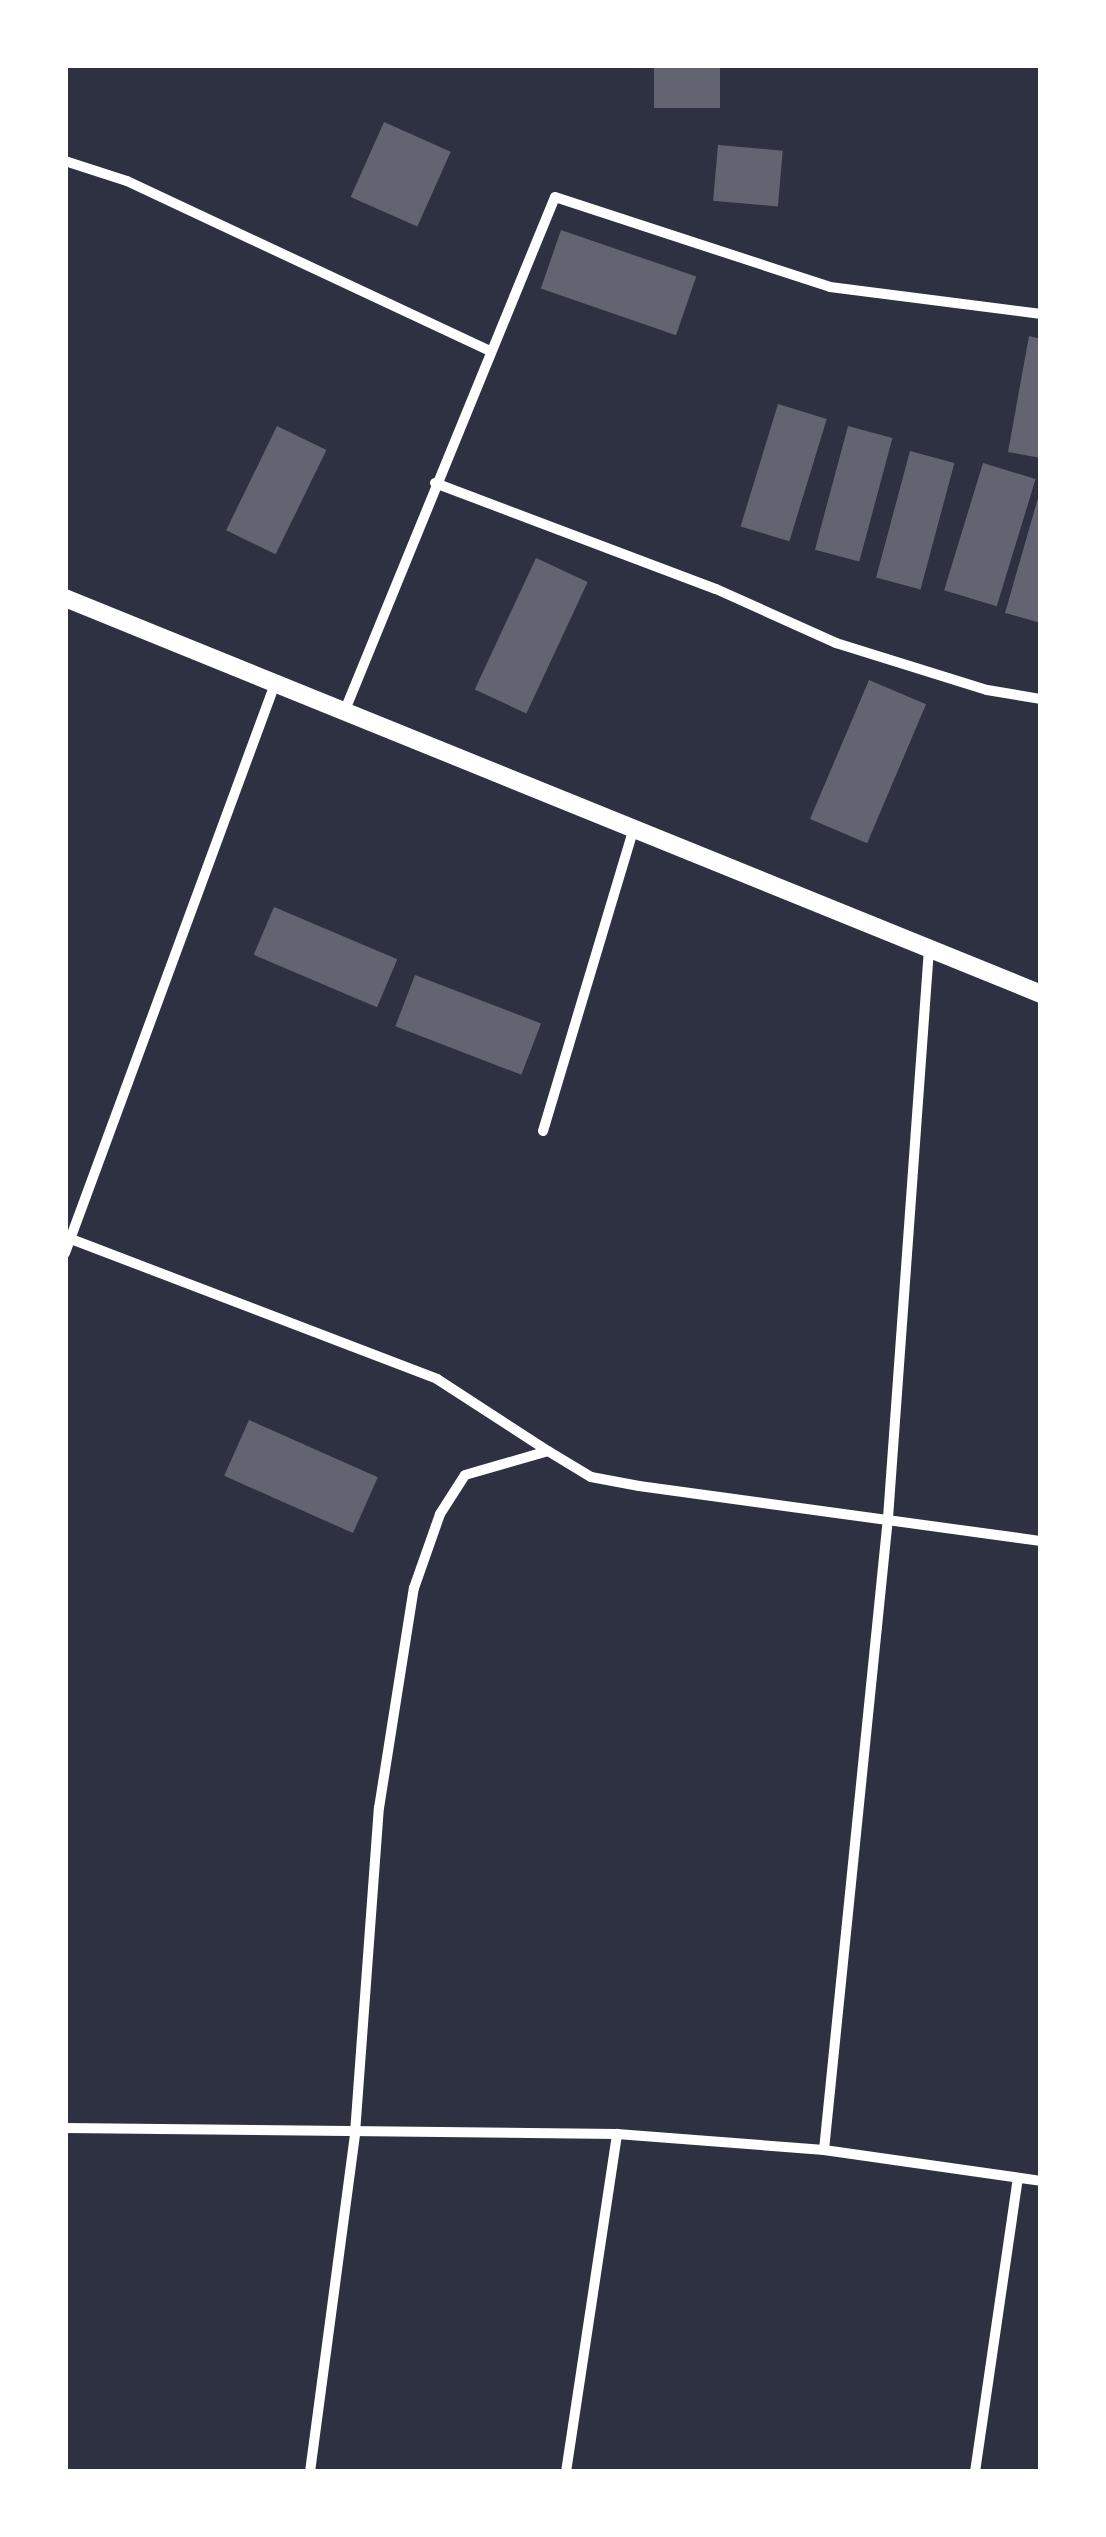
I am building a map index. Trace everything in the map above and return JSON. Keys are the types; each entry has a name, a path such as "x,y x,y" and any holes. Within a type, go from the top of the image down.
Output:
{"street":[{"path":"65,161 127,181 486,350"},
{"path":"346,710 486,350 548,204 566,195 830,286 1041,314"},
{"path":"435,483 716,590 836,644 987,690 1041,698"},
{"path":"65,598 276,680 1041,994"},
{"path":"65,1253 276,680"},
{"path":"544,1131 634,826"},
{"path":"824,2150 888,1518 929,949"},
{"path":"71,1239 437,1380 591,1476 1041,1541"},
{"path":"310,2472 355,2132 380,1808 414,1588 440,1514 465,1475 548,1451"},
{"path":"65,2128 616,2134 824,2150 1041,2181"},
{"path":"566,2472 616,2134"},
{"path":"975,2472 1018,2179"}],"building":[{"path":"654,65 720,65 720,108 654,108"},
{"path":"384,122 451,152 417,227 351,197"},
{"path":"718,145 783,151 778,206 713,201"},
{"path":"561,230 696,277 676,335 541,289"},
{"path":"1029,336 1041,339 1041,458 1008,452"},
{"path":"778,404 827,419 789,541 741,526"},
{"path":"277,426 326,450 276,554 226,530"},
{"path":"848,426 892,438 859,562 815,550"},
{"path":"910,451 954,463 921,589 876,578"},
{"path":"983,463 1036,479 997,606 944,590"},
{"path":"1041,491 1041,623 1005,613"},
{"path":"536,558 588,582 526,714 475,689"},
{"path":"869,680 926,704 867,843 810,819"},
{"path":"274,907 397,959 377,1007 254,955"},
{"path":"415,975 541,1023 521,1075 395,1026"},
{"path":"249,1420 378,1477 353,1533 224,1476"}]}
